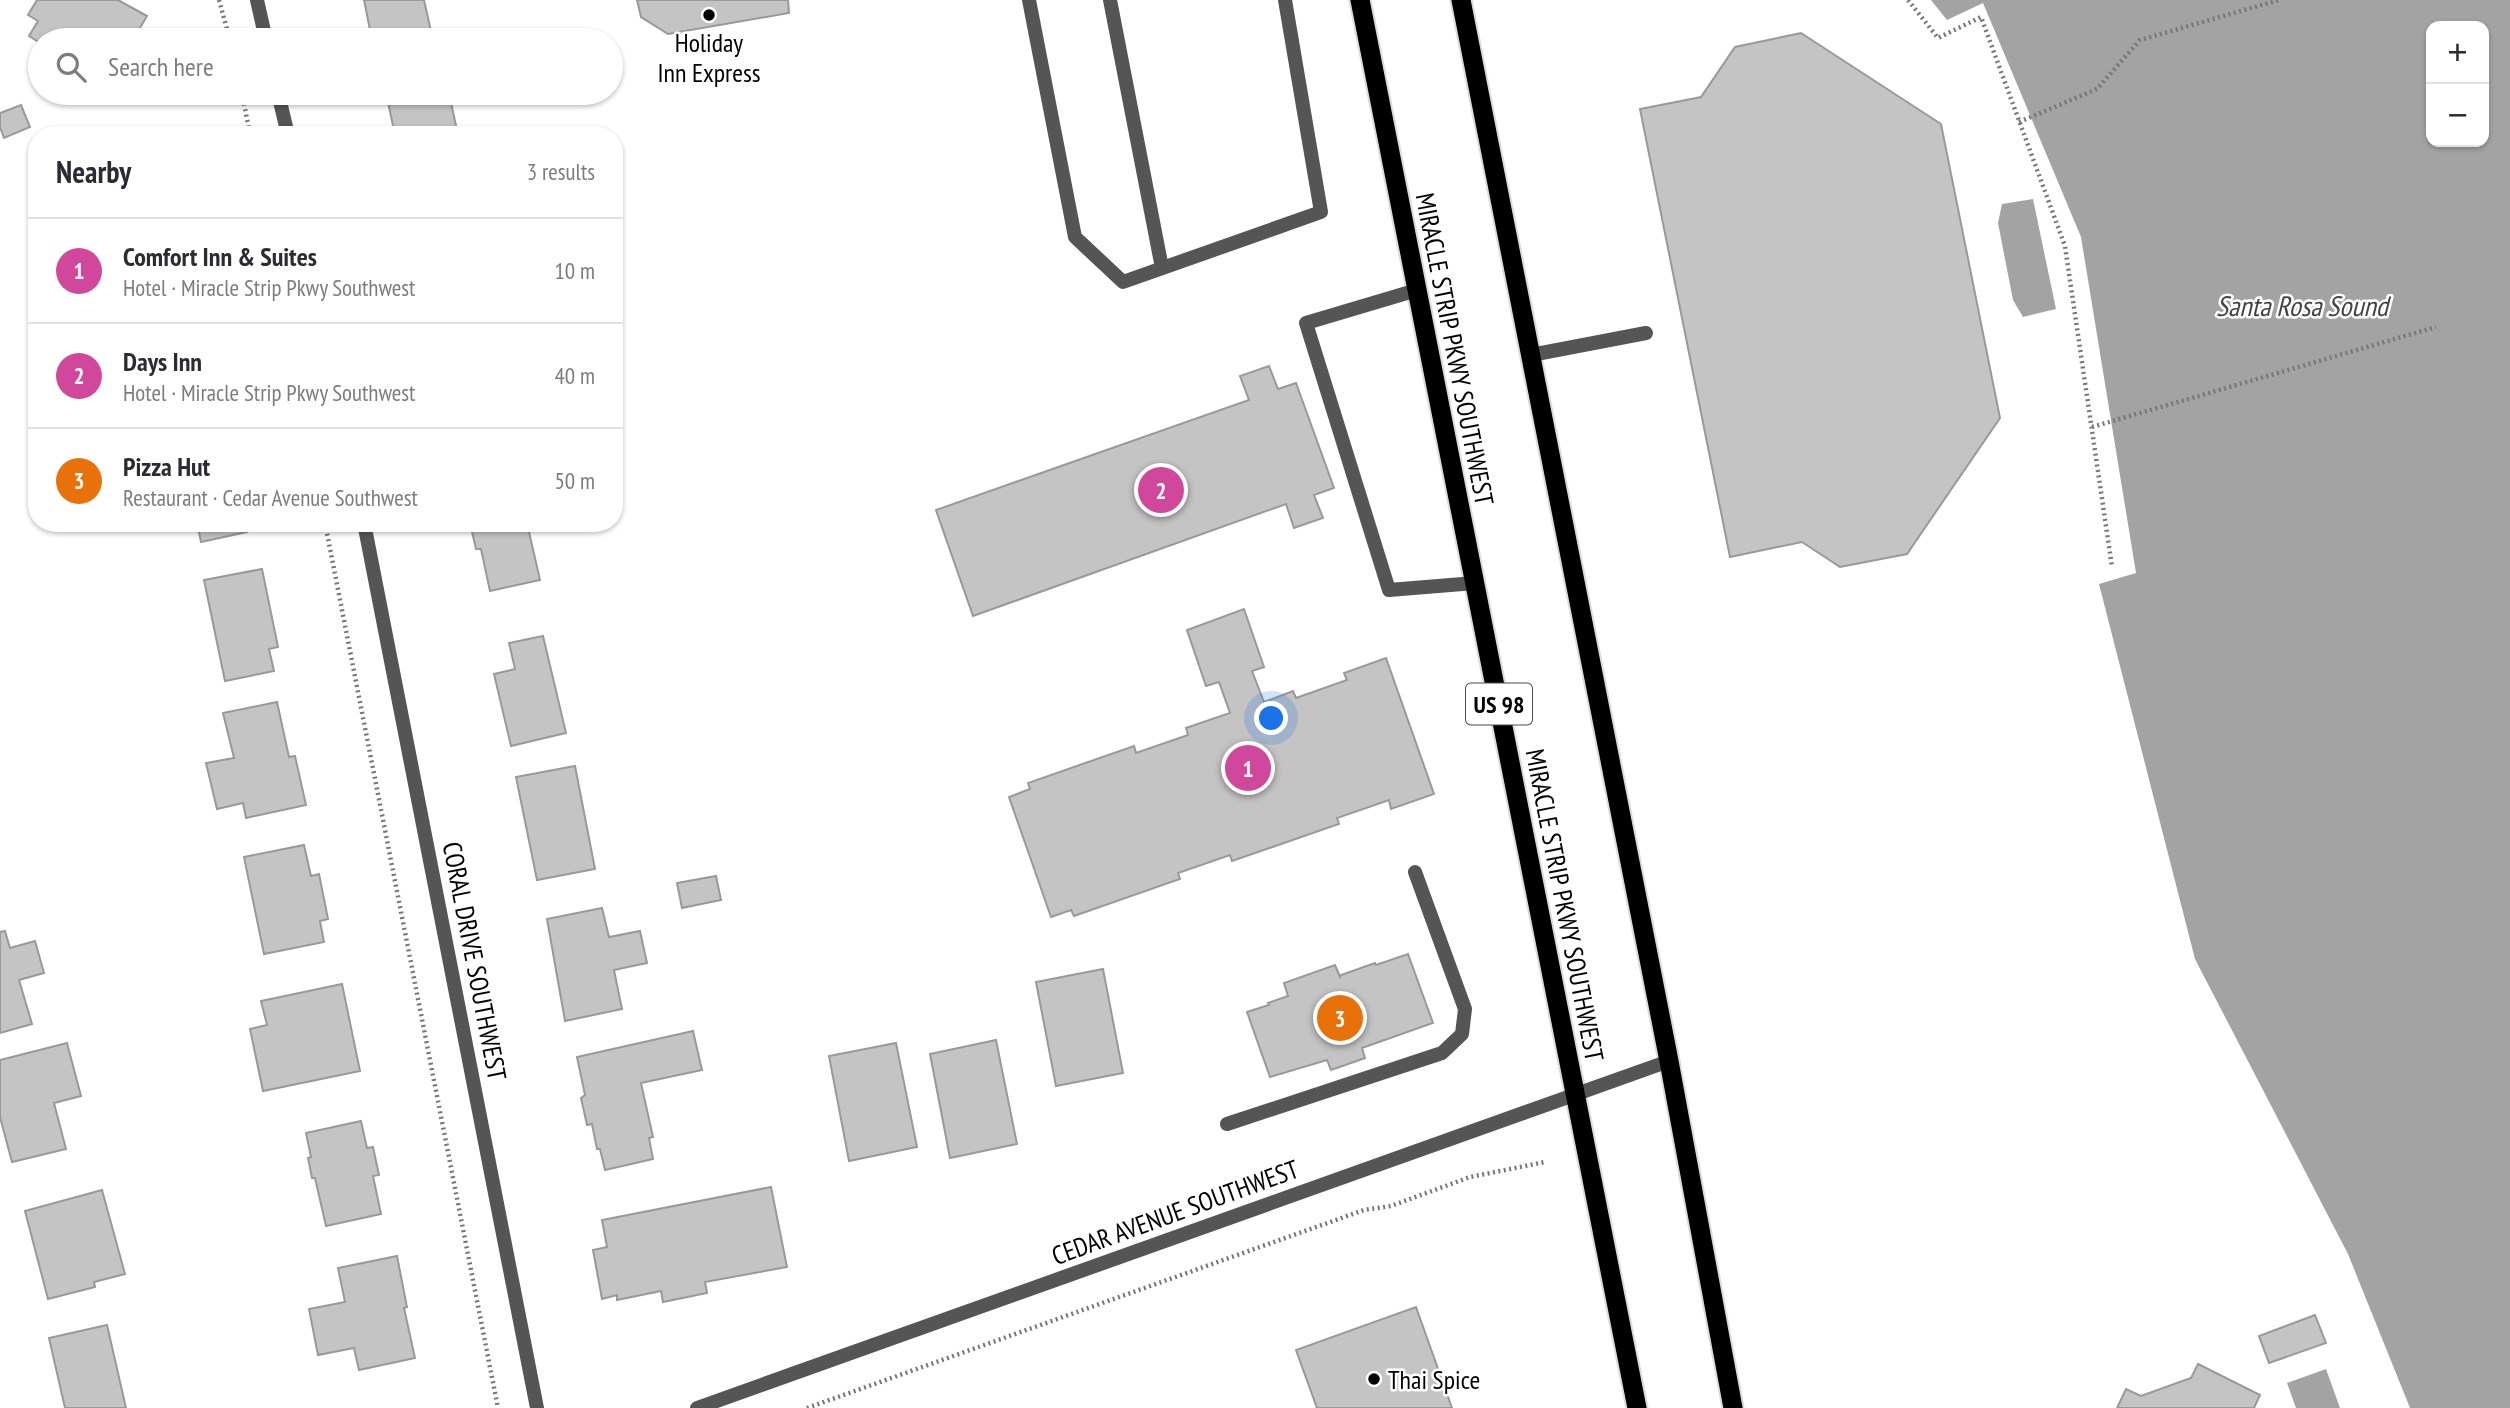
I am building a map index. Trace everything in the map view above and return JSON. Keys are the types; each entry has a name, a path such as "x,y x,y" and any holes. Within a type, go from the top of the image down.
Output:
{"highway":[{"name":"MIRACLE STRIP PKWY SOUTHWEST","path":"1360,0 1637,1408"},
{"path":"1461,0 1669,1061 1733,1408"}],"street":[{"path":"257,0 263,28"},
{"path":"1030,0 1075,237 1123,282 1321,212 1285,0"},
{"path":"1110,0 1162,268"},
{"path":"281,105 286,126"},
{"path":"1417,290 1306,323 1389,590 1475,583"},
{"path":"1531,355 1646,333"},
{"name":"CORAL DRIVE SOUTHWEST","path":"366,532 537,1408"},
{"path":"1227,1124 1442,1054 1462,1034 1465,1009 1415,872"},
{"name":"CEDAR AVENUE SOUTHWEST","path":"697,1408 1669,1061"}],"path":[{"path":"219,0 227,28"},
{"path":"1908,0 1938,38 1981,17 2065,246 2112,567"},
{"path":"2020,122 2097,89 2140,40 2279,0"},
{"path":"244,105 248,126"},
{"path":"2092,427 2436,327"},
{"path":"327,532 498,1408"},
{"path":"807,1408 1364,1210 1391,1206 1470,1177 1545,1162"}],"water":[{"name":"Santa Rosa Sound","path":"1931,0 2510,0 2510,1408 2410,1408 2348,1254 2195,959 2099,584 2136,573 2081,237 1983,3 1947,20"},
{"path":"2033,199 2056,309 2023,317 2013,300 1998,223 2002,204"},
{"path":"2326,1369 2340,1408 2296,1408 2287,1383"}],"building":[{"path":"37,0 118,0 147,16 140,28 34,28 38,21 28,15"},
{"path":"364,0 424,0 430,28 370,28"},
{"name":"Holiday Inn Express","path":"637,0 788,0 789,13 668,34 641,17"},
{"path":"1801,33 1941,124 2000,418 1907,554 1840,567 1802,542 1730,557 1640,109 1701,97 1735,47"},
{"path":"21,105 30,126 4,138 0,127 0,113"},
{"path":"389,105 452,105 456,126 393,126"},
{"path":"1269,366 1278,389 1296,383 1334,488 1314,495 1323,518 1294,528 1286,504 973,616 936,510 1249,400 1240,376"},
{"path":"199,532 247,532 201,542"},
{"path":"472,532 529,532 540,580 490,591 481,549 476,549"},
{"path":"262,569 278,647 269,649 274,671 225,681 204,580"},
{"path":"1244,609 1264,667 1252,671 1264,702 1293,691 1296,698 1347,680 1344,673 1386,658 1434,794 1391,809 1389,800 1337,818 1339,824 1232,861 1230,855 1178,873 1180,879 1074,916 1071,910 1051,917 1009,797 1030,789 1028,783 1134,746 1136,753 1188,735 1186,728 1230,713 1219,682 1206,686 1187,630"},
{"path":"543,636 566,733 511,746 494,674 515,669 509,643"},
{"path":"277,702 289,757 295,756 306,805 246,818 243,803 217,809 206,763 234,758 223,713"},
{"path":"575,766 595,869 537,880 516,777"},
{"path":"304,845 311,876 319,874 328,919 320,921 324,942 264,954 244,857"},
{"path":"716,876 721,900 682,908 677,883"},
{"path":"602,908 609,937 640,931 647,963 614,970 622,1009 565,1021 547,919"},
{"path":"5,931 10,948 35,941 44,973 19,980 32,1024 0,1033 0,932"},
{"path":"1408,954 1433,1023 1362,1048 1365,1058 1331,1070 1327,1060 1270,1077 1247,1012 1288,996 1284,983 1335,965 1340,977"},
{"path":"1103,969 1123,1073 1056,1086 1036,982"},
{"path":"342,984 360,1071 263,1091 250,1029 267,1025 261,1001"},
{"path":"693,1031 702,1070 641,1083 653,1137 649,1138 653,1159 605,1170 592,1124 587,1125 581,1098 585,1095 577,1057"},
{"path":"996,1040 1017,1144 950,1158 930,1054"},
{"path":"67,1043 81,1096 54,1103 66,1149 12,1162 0,1117 0,1060"},
{"path":"896,1043 917,1147 849,1161 829,1056"},
{"path":"361,1121 367,1148 373,1147 379,1175 373,1176 381,1214 326,1226 315,1178 312,1178 306,1133"},
{"path":"771,1187 787,1267 705,1282 707,1293 663,1302 661,1291 617,1300 617,1295 602,1299 593,1250 607,1247 602,1220"},
{"path":"102,1190 125,1274 94,1282 95,1287 48,1299 25,1211"},
{"path":"397,1256 407,1307 404,1308 415,1358 359,1370 354,1348 318,1355 309,1309 345,1302 338,1268"},
{"name":"Thai Spice","path":"1416,1307 1452,1408 1317,1408 1296,1350"},
{"path":"2315,1315 2326,1343 2269,1363 2259,1336"},
{"path":"107,1325 126,1408 65,1408 49,1338"},
{"path":"2198,1364 2260,1395 2254,1408 2117,1408 2126,1389 2141,1396 2191,1378"}],"place":[{"name":"Holiday Inn Express","path":"709,15"},
{"name":"Days Inn","path":"1161,490"},
{"name":"Comfort Inn & Suites","path":"1248,768"},
{"name":"Pizza Hut","path":"1340,1018"},
{"name":"Thai Spice","path":"1374,1379"}]}
